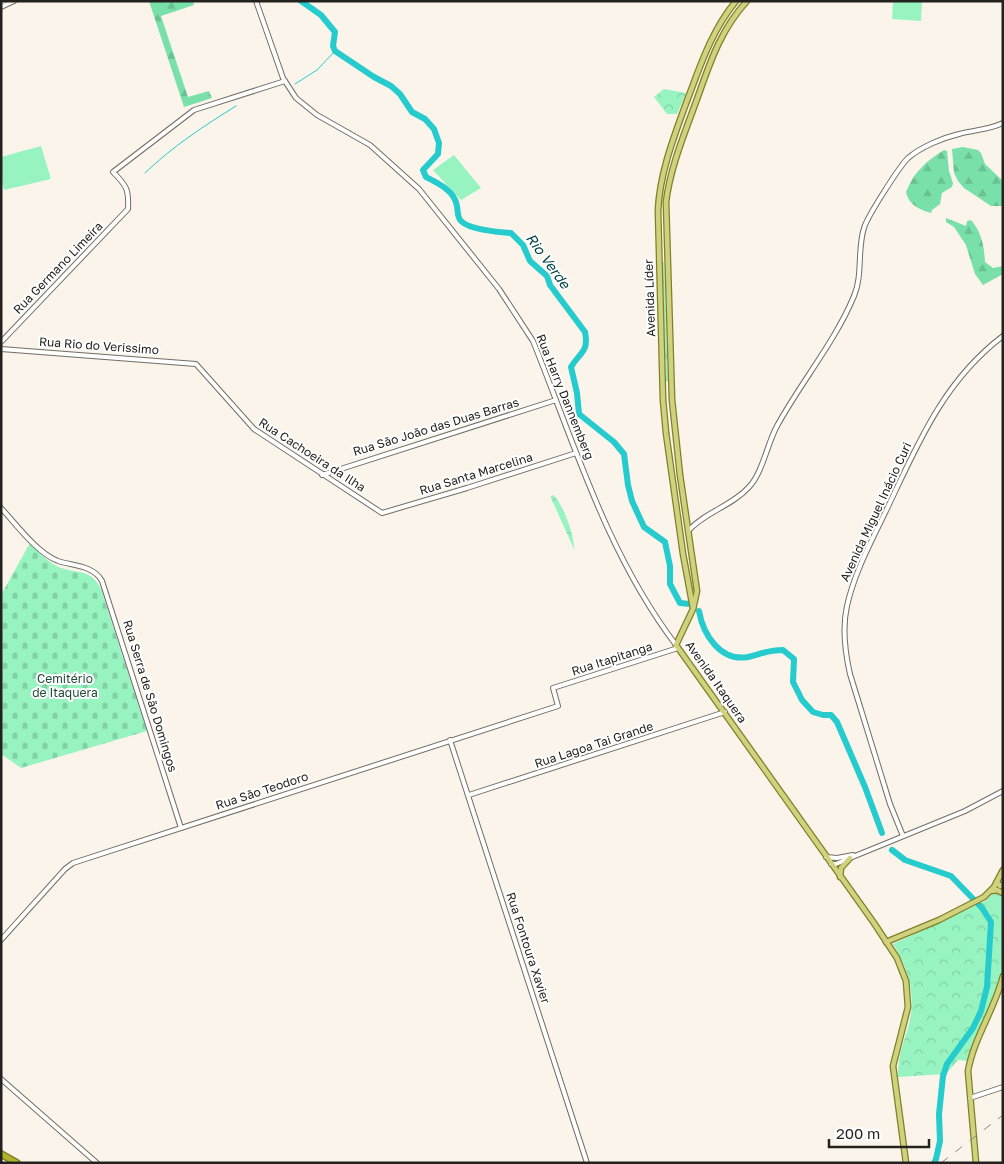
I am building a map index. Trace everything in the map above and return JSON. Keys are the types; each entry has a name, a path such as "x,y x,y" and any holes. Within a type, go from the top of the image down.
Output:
{"highway":[{"path":"1,1154 17,1163"}],"main road":[{"name":"Avenida Líder","path":"693,609 683,554 665,426 659,192 665,165 710,40 726,12 736,1"},
{"name":"Avenida Líder","path":"688,531 672,400 666,202 676,158 711,58 730,20 747,1"},
{"name":"Avenida Itaquera","path":"688,531 697,584 697,596 677,646 840,876 903,969 908,995 905,1022 893,1066 906,1163"},
{"path":"840,876 841,868 850,858"},
{"path":"886,942 939,920 984,897 991,891 1003,870"},
{"path":"997,882 1003,886"},
{"path":"991,891 997,890 1003,893"},
{"path":"976,1163 968,1071 982,1030 996,1000 1003,976"}],"street":[{"path":"1,7 14,1"},
{"name":"Rua Harry Dannemberg","path":"256,1 285,81 296,98 307,108 370,145 425,195 499,289 524,325 533,341 592,494 625,563 649,607 677,646"},
{"name":"Rua Germano Limeira","path":"1,342 128,209 127,188 114,172 194,110 285,81"},
{"path":"688,531 707,515 746,490 754,480 778,423 814,368 854,295 858,281 864,228 902,164 920,150 945,139 1003,123"},
{"name":"Avenida Miguel Inácio Curi","path":"903,836 890,804 850,674 844,632 846,607 863,559 935,414 958,378 992,344 1003,336"},
{"path":"6,337 8,350"},
{"name":"Rua Rio do Verissimo","path":"1,349 196,364"},
{"name":"Rua Cachoeira da Ilha","path":"196,364 254,430 382,513"},
{"name":"Rua São João das Duas Barras","path":"322,474 556,400"},
{"name":"Rua Santa Marcelina","path":"382,513 576,453"},
{"name":"Rua Serra de São Domingos","path":"1,508 28,538 48,556 58,561 96,572 104,586 181,828"},
{"name":"Rua Itapitanga","path":"558,706 553,688 677,646"},
{"name":"Rua São Teodoro","path":"1,940 65,869 73,863 558,706"},
{"name":"Rua Lagoa Tai Grande","path":"469,795 725,712"},
{"name":"Rua Fontoura Xavier","path":"450,740 587,1163"},
{"path":"831,864 836,864 965,811 1003,791"},
{"path":"826,857 837,858 858,854"},
{"path":"1,1079 97,1163"},
{"path":"970,1098 1003,1087"}],"green space":[{"path":"149,1 193,1 194,5 161,16 188,97 209,91 212,98 184,107"},
{"path":"893,1 922,1 921,21 892,19"},
{"path":"664,89 686,93 677,114 667,114 654,97"},
{"path":"41,146 51,179 4,190 1,178 1,157"},
{"path":"963,147 978,150 985,164 1003,181 1003,206 991,206 964,188 958,181 954,173 952,149"},
{"path":"944,150 947,151 949,171 953,183 952,187 942,193 940,204 931,213 915,206 909,200 906,192 921,168"},
{"path":"454,155 481,188 461,200 433,170"},
{"path":"946,218 966,226 967,221 971,220 982,240 985,262 993,268 1003,266 1003,274 983,285 975,274 966,245 954,227 946,222"},
{"path":"662,262 664,262 668,381 666,381"},
{"path":"553,495 560,504 567,520 574,549 551,498"},
{"name":"Cemitério de Itaquera","path":"30,543 44,557 57,566 89,575 101,589 147,731 21,768 1,754 1,595"},
{"path":"995,892 1003,895 1003,978 971,1061 958,1060 946,1074 898,1077 902,1046 911,1017 912,1006 907,974 893,944 985,901"}],"waterway":[{"name":"Rio Verde","path":"301,1 321,15 335,32 333,46 335,51 391,86 400,94 412,112 425,119 434,129 439,143 438,154 423,170 426,177 445,188 453,196 461,221 471,227 511,233 523,245 530,261 547,276 550,285 585,332 585,348 571,367 577,393 579,414 614,442 624,454 632,501 644,527 665,542 670,566 670,584 680,603 690,604"},
{"path":"295,84 317,70 335,51"},
{"path":"145,173 178,145 236,106"},
{"path":"699,611 704,629 721,651 729,655 748,657 769,651 783,650 794,659 793,682 802,700 813,712 831,715 837,722 865,787 882,833"},
{"path":"892,850 905,860 951,876 982,908 991,922 987,987 981,1011 973,1028 947,1064 943,1076 939,1114 940,1141 934,1163"}],"railway":[{"path":"941,1163 1003,1115"}]}
